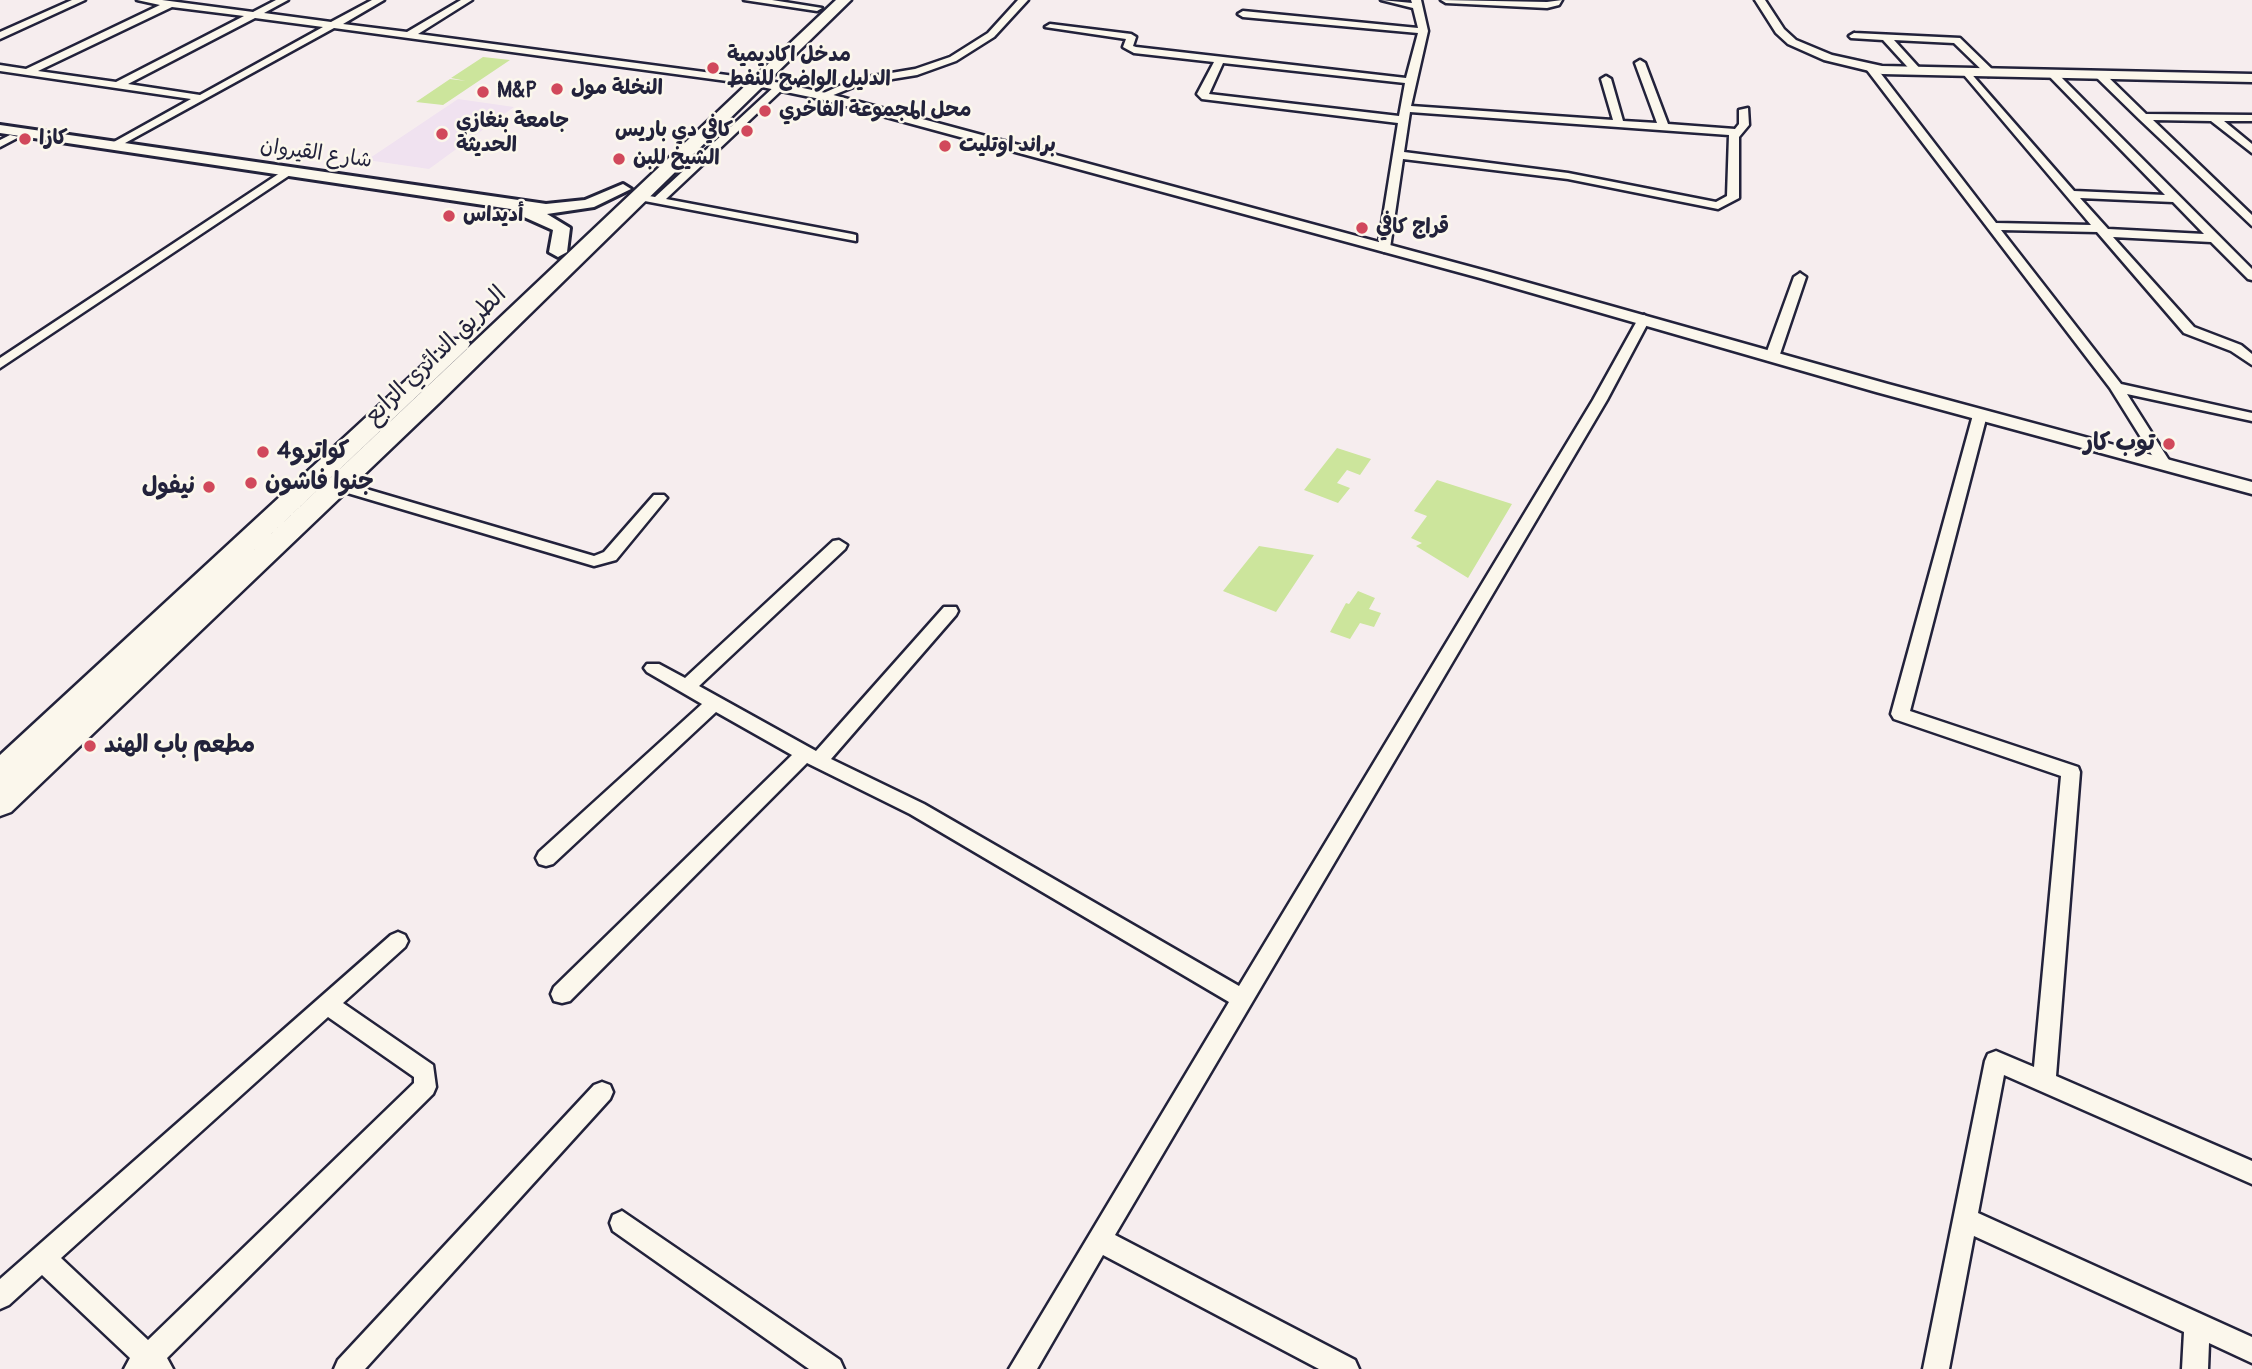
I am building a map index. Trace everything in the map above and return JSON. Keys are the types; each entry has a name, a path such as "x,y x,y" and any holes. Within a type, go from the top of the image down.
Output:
{"main road":[{"name":"الطريق الدائري الرابع","path":"0,804 339,486 640,195 761,83 844,0"},
{"name":"الطريق الدائري الرابع","path":"761,83 822,4"},
{"name":"شارع القيروان","path":"4,136 545,212 640,195"},
{"name":"شارع القيروان","path":"4,136 116,145 286,174"},
{"name":"الطريق الدائري الرابع","path":"0,773 558,252 640,195"},
{"path":"545,212 562,228 558,252"}],"street":[{"path":"0,36 80,0"},
{"path":"142,0 175,2 332,26 761,83 822,96 1644,319 1980,415 2252,488"},
{"path":"117,86 283,0"},
{"path":"116,145 379,0"},
{"path":"408,36 467,0"},
{"path":"749,0 822,4"},
{"path":"822,96 859,80 917,72 953,59 991,35 1023,0"},
{"path":"1384,248 1404,114 1423,32 1415,3 1386,0"},
{"path":"1446,0 1551,5 1557,0"},
{"path":"1760,0 1780,31 1792,42 1828,58 1871,68 1992,74 2252,78"},
{"path":"27,72 175,2"},
{"path":"1243,14 1423,32"},
{"path":"1050,27 1131,37 1128,47 1134,50 1410,82"},
{"path":"1854,36 1957,40 1992,74"},
{"path":"1886,37 1918,72"},
{"path":"1220,60 1202,94 1206,96 1404,114 1618,121 1735,132 1744,125 1744,110"},
{"path":"1640,63 1663,126"},
{"path":"0,68 202,98"},
{"path":"1871,68 2116,387 2165,465"},
{"path":"1968,73 2189,330 2236,348 2252,361"},
{"path":"2053,75 2252,276"},
{"path":"2101,76 2252,222"},
{"path":"1606,79 1618,121"},
{"path":"2143,117 2252,118"},
{"path":"2214,118 2252,150"},
{"path":"1400,155 1569,176 1713,207 1732,198 1735,132"},
{"path":"0,364 286,174"},
{"path":"2073,194 2174,199"},
{"path":"640,195 852,238"},
{"path":"1990,226 2213,238"},
{"path":"1772,357 1800,277"},
{"path":"1022,1369 1592,411 1644,319"},
{"path":"2116,387 2252,417"},
{"path":"1980,415 1900,714 2071,772 2045,1082"},
{"path":"339,486 598,561 610,556 659,498"},
{"path":"687,687 839,545"},
{"path":"562,995 811,757 950,611"},
{"path":"653,668 811,757 917,809 1242,999"},
{"path":"546,858 715,702"},
{"path":"0,1296 398,941"},
{"path":"43,1258 149,1365 425,1087 425,1072 327,1004"},
{"path":"1936,1369 1996,1061 2252,1172"},
{"path":"348,1369 602,1092"},
{"path":"1965,1219 2252,1350"},
{"path":"622,1223 831,1369"},
{"path":"1099,1240 1346,1369"},
{"path":"2194,1369 2197,1325"}],"shaded area":[{"name":"جامعة بنغازي الحديثة","path":"458,99 514,107 429,169 367,160"}],"green space":[{"path":"483,57 510,60 443,105 416,102 450,79 466,81 451,78"},
{"path":"1337,448 1371,459 1360,475 1347,470 1337,483 1350,488 1338,503 1304,490"},
{"path":"1437,480 1512,504 1468,578 1416,546 1422,543 1411,538 1427,516 1414,511"},
{"path":"1259,546 1314,555 1276,612 1223,591"},
{"path":"1358,591 1375,598 1369,609 1381,613 1374,627 1360,623 1350,639 1330,632 1346,603 1349,604"}],"place":[{"name":"مدخل اكاديمية الدليل الواضح للنفط","path":"713,68"},
{"name":"النخلة مول","path":"557,89"},
{"name":"M&P","path":"483,92"},
{"name":"محل المجموعة الفاخري","path":"765,111"},
{"name":"كافي دي باريس","path":"747,131"},
{"name":"جامعة بنغازي الحديثة","path":"442,134"},
{"name":"كازا","path":"25,139"},
{"name":"براند اوتليت","path":"945,146"},
{"name":"الشيخ للبن","path":"619,159"},
{"name":"أديداس","path":"449,216"},
{"name":"قراج كافي","path":"1362,228"},
{"name":"توب كار","path":"2169,444"},
{"name":"كواترو4","path":"263,452"},
{"name":"جنوا فاشون","path":"251,483"},
{"name":"نيفول","path":"209,487"},
{"name":"مطعم باب الهند","path":"90,746"}]}
